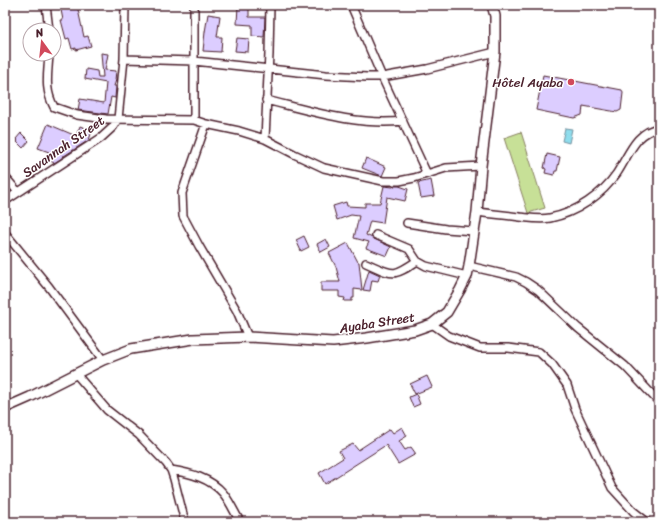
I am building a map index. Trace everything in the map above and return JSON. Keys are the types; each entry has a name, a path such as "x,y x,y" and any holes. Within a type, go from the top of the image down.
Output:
{"main road":[{"name":"Ayaba Street","path":"5,408 103,360 131,349 193,339 248,337 333,342 395,334 432,324 447,312 467,276 477,212 495,52 495,16 492,5"}],"street":[{"path":"46,5 48,22"},
{"name":"Savannah Street","path":"5,201 101,138 113,127 118,119 124,60 125,5"},
{"path":"194,5 194,120"},
{"path":"265,139 270,5"},
{"path":"351,5 382,77 428,174"},
{"path":"124,60 194,62 338,76 382,77 427,69 495,52"},
{"path":"49,62 47,87 49,98 54,107 77,115 106,119 194,120 265,139 324,168 363,178 383,181 399,181 446,168 481,166"},
{"path":"266,100 329,115 372,123 403,121"},
{"path":"206,124 182,193 183,216 202,252 234,306 248,337"},
{"path":"477,212 541,219 562,216 578,208 596,195 617,174 636,141 648,132 659,128"},
{"path":"5,177 18,192"},
{"path":"408,223 446,229 474,231"},
{"path":"5,233 49,287 103,360"},
{"path":"376,235 409,249 417,261 426,266 467,276"},
{"path":"366,262 389,273 396,273 417,261"},
{"path":"469,266 516,277 538,290 578,328 624,366 659,402"},
{"path":"432,324 449,336 480,348 508,348 539,352 552,364 567,385 575,409 612,488 633,511 647,522"},
{"path":"76,374 107,410 139,435 166,463 171,470 185,522"},
{"path":"171,470 188,473 213,484 223,493 239,520"}],"green space":[{"path":"521,132 545,208 528,213 504,138"}],"water":[{"path":"565,128 572,129 569,143 562,141"}],"building":[{"path":"60,5 77,5 84,37 88,36 91,46 76,50 76,48 72,49 69,38 66,39 61,20 63,20"},
{"path":"238,5 249,5 249,17 265,17 264,37 252,36 252,25 237,24"},
{"path":"208,14 220,16 217,37 222,37 221,52 203,51"},
{"path":"237,38 249,39 248,52 235,51"},
{"path":"101,53 108,54 105,70 116,71 114,86 116,86 115,98 111,97 108,114 78,110 80,99 104,103 106,83 85,79 86,69 97,71 98,77 103,77"},
{"path":"543,75 622,90 621,110 617,112 583,106 582,115 574,118 536,110"},
{"path":"48,124 76,136 80,126 92,131 89,140 64,156 63,155 62,158 54,163 46,158 49,152 38,148"},
{"path":"21,133 29,141 23,148 16,139"},
{"path":"547,154 560,157 557,171 555,171 554,175 545,173 546,169 544,168"},
{"path":"366,158 386,167 382,176 362,168"},
{"path":"431,180 434,196 421,198 418,183"},
{"path":"384,186 399,186 408,189 405,201 387,197 383,223 370,221 366,235 391,247 387,256 366,248 369,242 354,238 359,216 351,215 337,220 333,206 346,202 347,206 365,207 365,203 380,203"},
{"path":"304,236 309,247 301,251 296,240"},
{"path":"326,239 330,247 321,252 317,244"},
{"path":"348,243 359,262 362,290 354,289 354,298 352,298 352,301 344,301 345,298 339,297 339,291 321,291 321,282 340,282 336,267 329,253"},
{"path":"369,270 380,275 378,281 372,280 370,291 363,290"},
{"path":"427,376 432,387 415,394 410,384"},
{"path":"416,394 420,404 413,407 409,397"},
{"path":"402,427 407,436 399,441 405,450 411,447 416,454 398,464 386,445 325,484 319,473 343,458 339,451 353,444 358,450 390,429 393,433"}],"place":[{"name":"Hôtel Ayaba","path":"571,82"}]}
